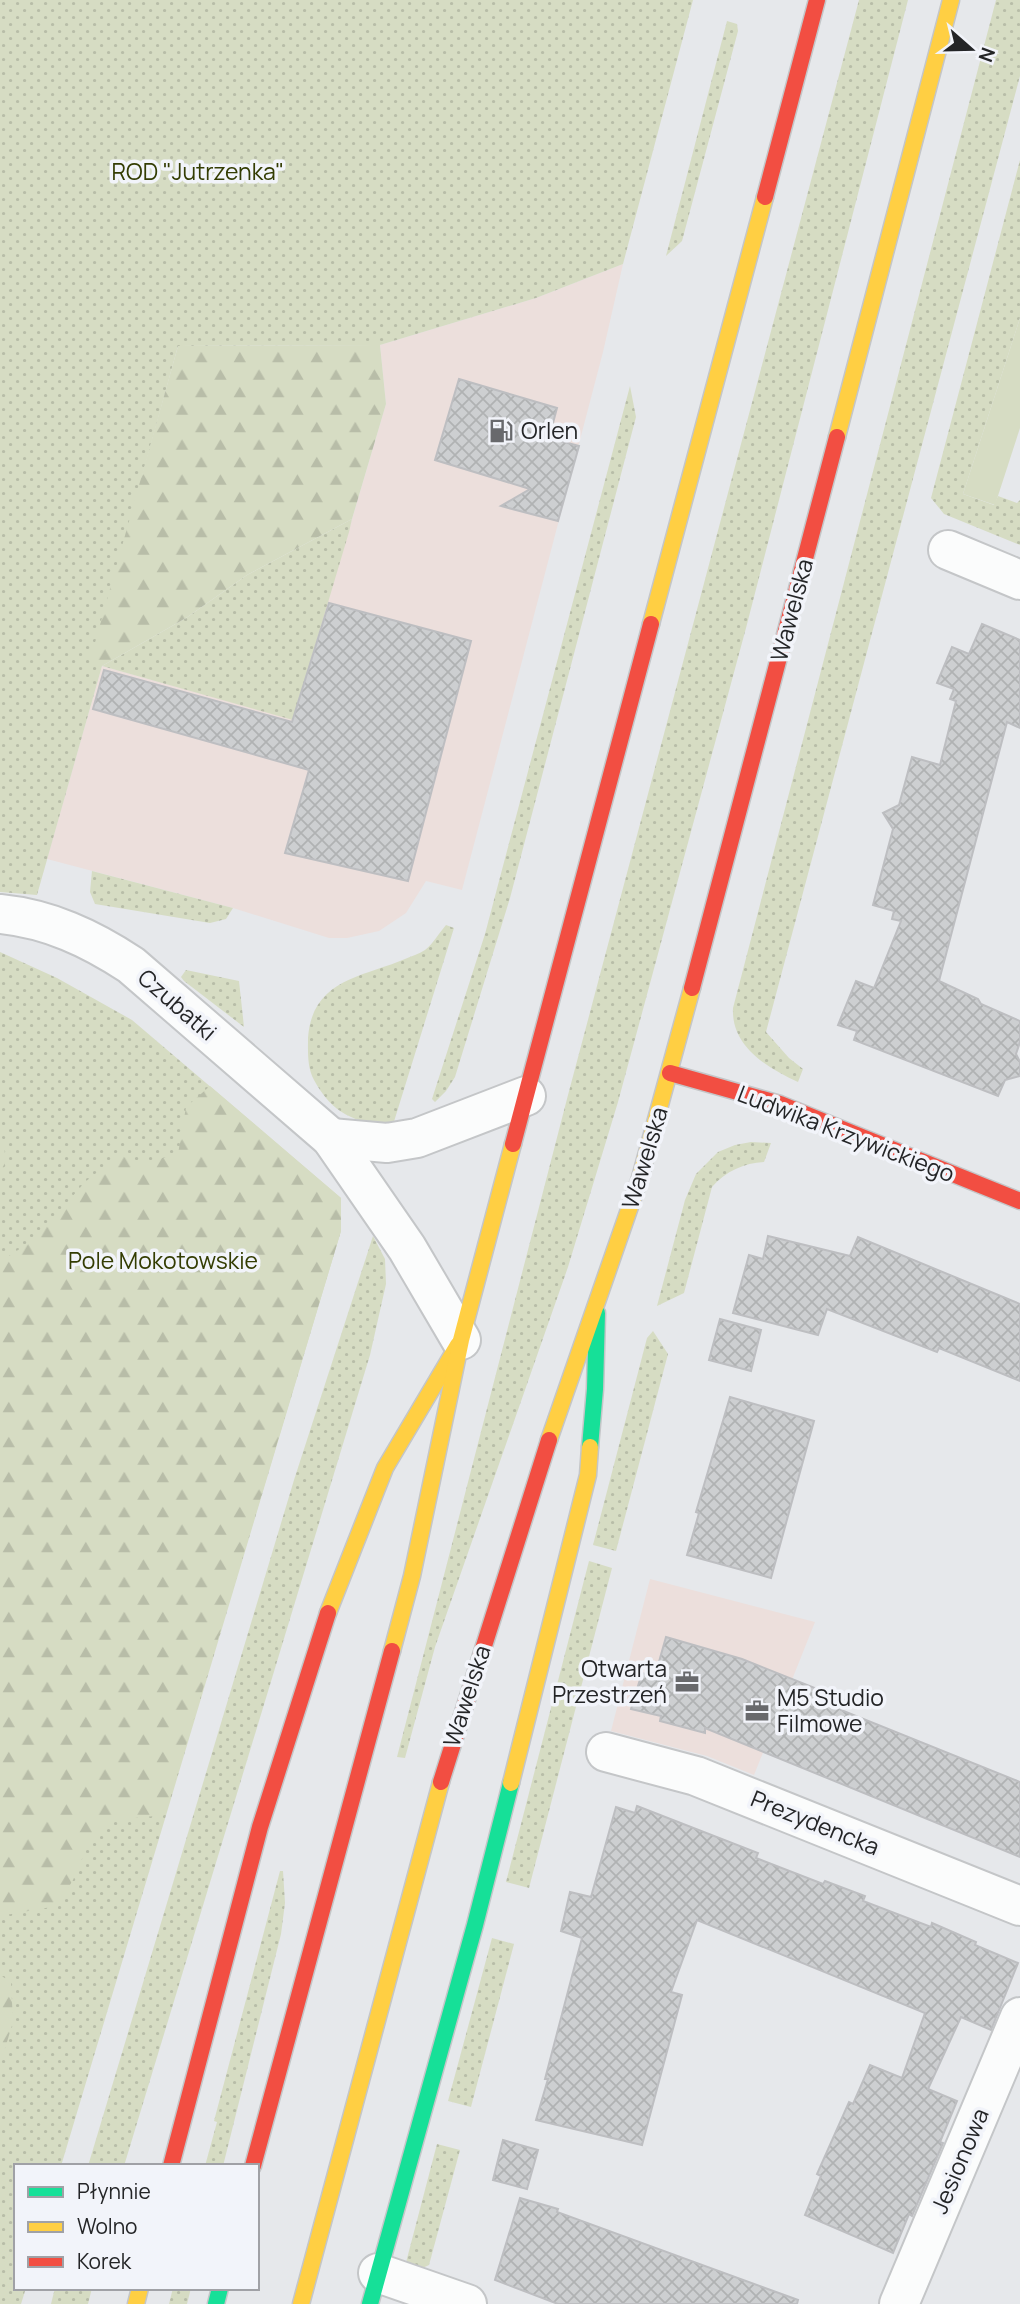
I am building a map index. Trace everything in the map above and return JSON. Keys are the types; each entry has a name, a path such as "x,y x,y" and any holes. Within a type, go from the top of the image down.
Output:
{"main road":[{"path":"254,2164 412,1576 461,1340 817,0"},
{"name":"Wawelska","path":"301,2304 443,1772 522,1523 640,1178 670,1073 951,0"},
{"name":"Ludwika Krzywickiego","path":"670,1073 780,1104 1020,1202"},
{"path":"374,2288 475,1925 588,1475 595,1389 598,1298"},
{"path":"172,2164 260,1827 332,1602 385,1468 461,1340"}],"street":[{"path":"948,550 1020,580"},
{"name":"Czubatki","path":"0,914 23,916 68,929 101,945 121,959 331,1138 407,1248 461,1340"},
{"path":"331,1138 387,1143 417,1138 526,1096"},
{"name":"Prezydencka","path":"606,1752 696,1776 1020,1906"},
{"name":"Jesionowa","path":"899,2304 1020,2017"},
{"path":"374,2288 467,2304"}],"shaded area":[{"path":"623,264 603,352 462,890 426,881 406,913 379,931 347,938 329,938 233,908 47,859 102,666 293,719 386,404 380,345 536,298"},
{"path":"650,1579 815,1622 754,1775 707,1756 611,1731"}],"green space":[{"name":"ROD \"Jutrzenka\"","path":"0,0 693,0 623,264 536,298 380,345 178,346 135,502 102,666 37,895 0,892"},
{"path":"859,0 908,0 746,628 618,1102 568,1267 435,1647 405,1758 397,1757 568,1095"},
{"path":"996,0 1020,0 1020,76 766,1032 789,1058 803,1069 798,1082 764,1063 745,1045 734,1022 733,1008"},
{"path":"727,21 737,24 738,31 682,241 666,256"},
{"path":"1020,160 1020,318 963,494 994,505 998,496 1017,503 1020,500 1020,545 944,514 931,498"},
{"path":"1020,318 1020,428 995,505 963,494"},
{"path":"380,345 386,404 352,519 247,575 186,618 102,666 91,657 178,346"},
{"path":"630,386 636,417 510,898 455,1077 435,1102 432,1099 485,934"},
{"path":"352,519 293,720 102,666 186,618 247,575"},
{"path":"92,871 233,908 226,919 210,923 95,904 90,892"},
{"path":"446,925 454,928 392,1128 356,1119 337,1109 314,1080 308,1059 308,1038 312,1018 319,1003 342,983 425,950"},
{"name":"Pole Mokotowskie","path":"0,952 57,978 132,1020 341,1198 341,1231 62,2164 14,2164 14,2290 25,2290 21,2304 0,2304"},
{"path":"186,970 239,981 244,1027 184,981 181,977"},
{"name":"Pole Mokotowskie","path":"210,1086 341,1198 341,1231 165,1815 115,1820 91,1838 73,1880 57,1906 0,1916 0,1262 36,1238 85,1182 119,1155 142,1163 178,1154 186,1107"},
{"path":"0,1130 5,1154 0,1179"},
{"path":"751,1142 771,1143 764,1162 736,1169 723,1176 712,1187 684,1293 657,1306 685,1200 696,1174 718,1152"},
{"path":"373,1236 385,1259 386,1284 370,1355 125,2164 89,2164 294,1480"},
{"path":"653,1331 668,1354 616,1551 593,1545 647,1338"},
{"path":"589,1561 612,1568 529,1888 506,1882"},
{"path":"280,1871 283,1871 285,1903 281,1934 224,2164 206,2164 217,2122 214,2121"},
{"path":"492,1938 514,1944 471,2107 448,2101"},
{"path":"0,1975 11,1982 13,2022 0,2065"},
{"path":"437,2144 460,2150 429,2265 414,2272 404,2270"},
{"path":"54,2290 92,2290 88,2304 51,2304"},
{"path":"172,2290 190,2290 187,2304 169,2304"}],"building":[{"path":"459,379 557,408 549,438 579,446 558,521 501,506 530,489 435,460"},
{"path":"329,603 471,641 408,881 285,853 309,770 93,709 104,670 292,722"},
{"path":"982,624 1020,640 1020,728 1007,722 939,981 1020,1021 1020,1042 1016,1054 1020,1062 1020,1076 1005,1080 998,1096 854,1040 857,1031 838,1025 856,981 874,988 901,921 892,919 894,911 873,905 893,829 883,813 899,805 912,757 940,765 956,701 950,699 954,689 937,683 952,647 969,654"},
{"path":"768,1236 850,1256 858,1237 1020,1304 1020,1381 939,1348 937,1352 827,1309 818,1335 733,1313 749,1255 763,1259"},
{"path":"720,1319 761,1330 751,1371 709,1360"},
{"path":"730,1397 814,1421 771,1578 687,1555 699,1513 696,1512"},
{"path":"666,1637 742,1659 845,1700 841,1710 1020,1782 1020,1857 705,1728 705,1733 660,1721 661,1716 631,1709 642,1673 655,1676"},
{"path":"637,1806 758,1853 756,1858 823,1884 825,1881 865,1896 863,1901 931,1927 932,1923 1018,1963 991,2030 961,2017 928,2089 957,2101 940,2142 943,2143 893,2253 805,2215 821,2176 817,2174 849,2102 853,2104 870,2065 902,2078 925,2013 697,1920 671,1992 682,1995 642,2145 536,2120 582,1938 561,1931 570,1892 591,1897 616,1807 635,1813"},
{"path":"503,2140 538,2150 527,2189 493,2180"},
{"path":"520,2198 558,2209 557,2212 798,2300 797,2304 558,2304 495,2280"}],"traffic: fast":[{"path":"590,1447 597,1313"},
{"path":"370,2304 475,1925 511,1783"},
{"path":"216,2304 220,2290"}],"traffic: slow":[{"path":"837,437 951,0"},
{"path":"651,624 765,197"},
{"path":"549,1440 640,1178 692,988"},
{"path":"392,1651 412,1576 461,1340 513,1144"},
{"path":"328,1613 385,1468 458,1345"},
{"path":"511,1783 588,1475 590,1447"},
{"path":"301,2304 441,1782"},
{"path":"136,2304 140,2290"}],"traffic: jam":[{"path":"765,197 817,0"},
{"path":"692,988 837,437"},
{"path":"513,1144 651,624"},
{"path":"670,1073 780,1104 1020,1201"},
{"path":"441,1782 549,1440"},
{"path":"172,2164 260,1827 328,1613"},
{"path":"254,2164 392,1651"}],"place":[{"name":"Orlen","path":"501,431"},
{"name":"Otwarta Przestrzeń","path":"687,1682"},
{"name":"M5 Studio Filmowe","path":"757,1711"}]}
